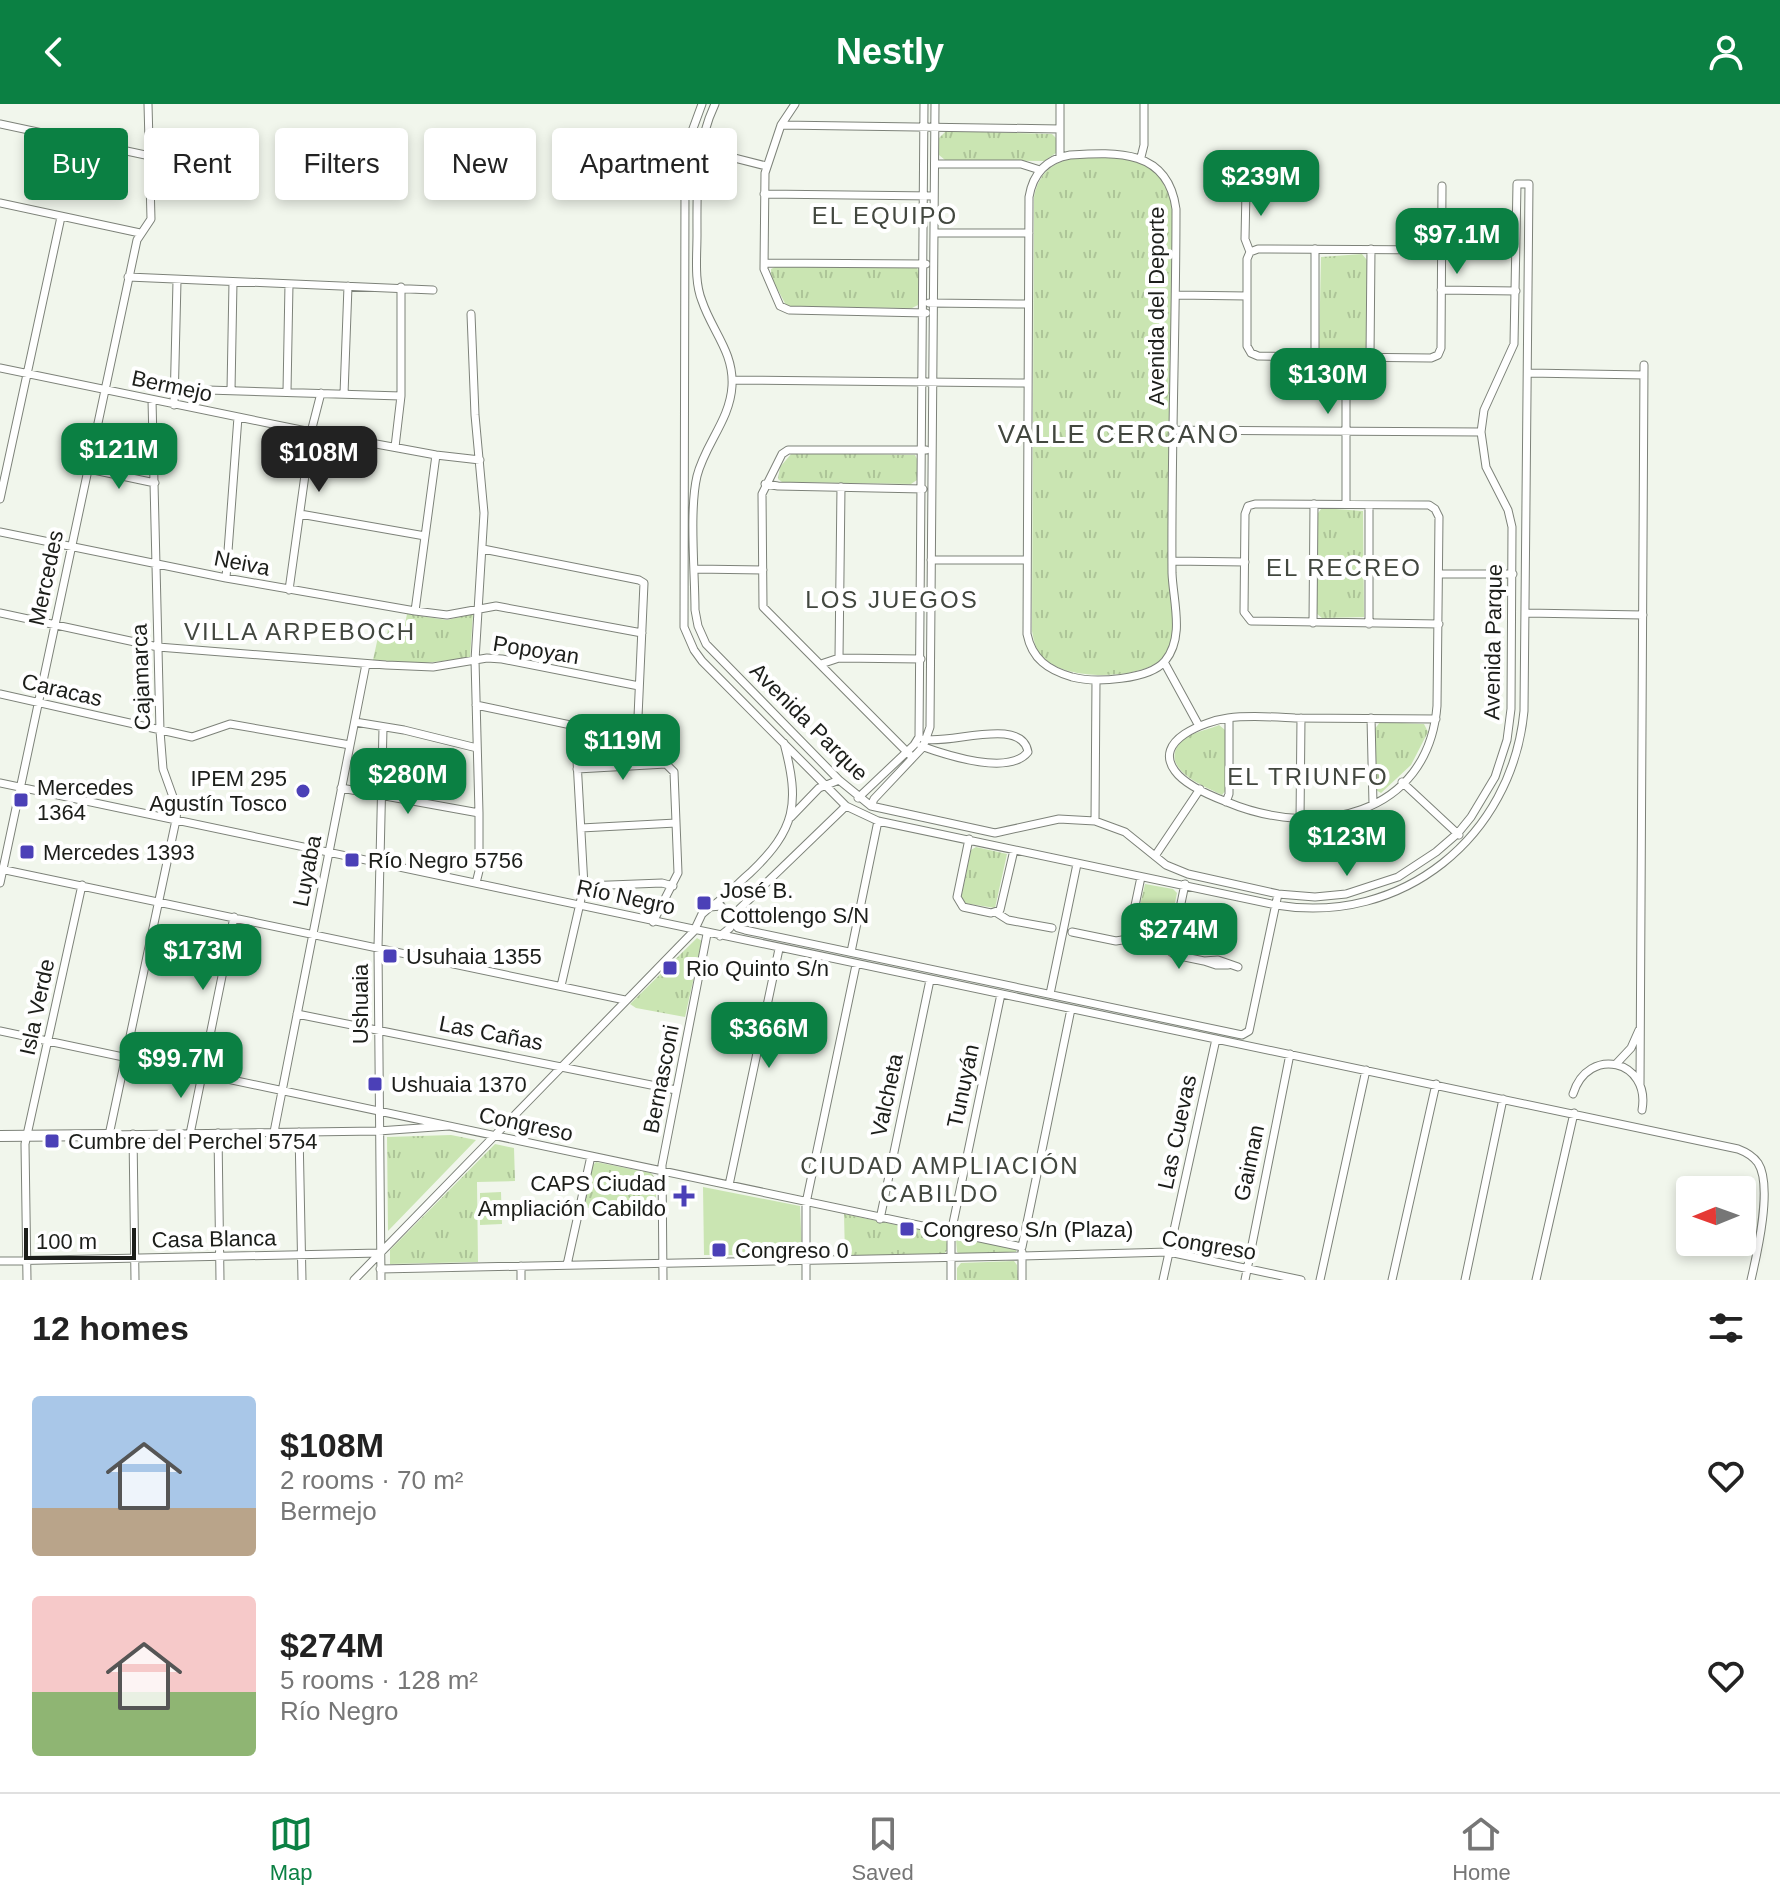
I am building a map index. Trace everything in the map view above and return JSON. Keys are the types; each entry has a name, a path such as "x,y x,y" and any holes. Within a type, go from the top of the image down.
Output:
{"main road":[{"path":"0,1136 109,1135"}],"street":[{"name":"Mercedes","path":"148,104 149,128"},
{"name":"Avenida Parque","path":"695,128 702,104"},
{"name":"Avenida Parque","path":"706,128 715,104"},
{"path":"795,104 781,125 766,166 764,263 766,278 780,306 785,310 933,313"},
{"path":"921,742 924,104"},
{"path":"871,806 930,727 935,104"},
{"path":"1060,104 1060,157"},
{"path":"1144,104 1141,157 1076,154 1060,157 1040,170 1030,191 1027,634 1031,650 1049,668 1070,676 1096,680 1142,673 1164,662 1199,726"},
{"path":"0,124 144,155"},
{"path":"781,125 1060,129"},
{"name":"Avenida del Deporte","path":"1141,157 1151,162 1163,175 1175,198 1172,561 1177,631 1173,647 1164,662"},
{"path":"737,159 766,166"},
{"path":"935,164 1021,164 1040,170"},
{"name":"Avenida Parque","path":"685,200 684,627 702,661 846,806 878,821 1276,905 1335,908 1386,895 1430,873 1467,842 1497,801 1520,740 1525,698 1529,184 1517,184 1514,344 1484,410 1481,432 1486,467 1511,519 1512,688 1507,740 1487,792 1458,833 1410,871 1374,887 1331,896 1278,894 1172,869 1125,832 1095,821 1059,819 1001,833 871,806 839,780 706,644 696,619 696,485 705,456 723,422 732,380 725,346 703,305 698,287 697,200"},
{"path":"1246,190 1245,239 1250,252 1247,259 1247,346 1251,353 1258,356 1431,358 1438,355 1441,348 1442,186"},
{"path":"764,194 934,196"},
{"name":"Mercedes","path":"0,883 128,277 140,233 151,219 151,200"},
{"path":"0,203 140,233"},
{"path":"0,499 61,217"},
{"path":"934,233 1029,233"},
{"path":"1250,252 1258,249 1441,250"},
{"path":"1315,249 1315,357"},
{"path":"1370,357 1371,249"},
{"path":"764,263 934,264"},
{"path":"128,277 433,290"},
{"path":"174,405 177,281"},
{"path":"231,390 233,282"},
{"path":"287,391 289,284"},
{"path":"344,394 348,286"},
{"path":"395,447 401,396 401,287"},
{"path":"1441,290 1516,291"},
{"path":"1176,295 1247,296"},
{"path":"923,303 1028,304"},
{"path":"471,314 483,492 483,549 475,660 479,813 479,871 476,883"},
{"path":"1514,344 1528,344"},
{"path":"1346,357 1346,504"},
{"path":"1642,1110 1644,365"},
{"name":"Bermejo","path":"0,368 311,432 480,460"},
{"path":"1528,373 1644,375"},
{"path":"732,380 1028,383"},
{"path":"175,389 401,396"},
{"path":"289,590 311,432 321,393"},
{"name":"Cajamarca","path":"109,1135 177,808 163,769 160,731 152,400"},
{"path":"226,578 238,417"},
{"path":"1174,430 1481,432"},
{"path":"910,755 763,607 762,494 782,454 788,450 932,450"},
{"path":"415,611 436,455"},
{"path":"89,469 155,483"},
{"path":"765,484 931,489"},
{"path":"839,658 841,487"},
{"path":"1313,623 1314,504"},
{"path":"1369,505 1369,624"},
{"path":"1436,719 1229,718 1199,726 1176,741 1170,757 1177,774 1200,789 1260,815 1300,821 1335,818 1373,804 1402,782 1419,762 1433,732 1436,719 1439,624 1439,517 1435,509 1429,505 1248,506 1245,514 1244,612 1247,619 1256,622 1439,624"},
{"path":"300,514 425,536"},
{"path":"1511,519 1526,520"},
{"name":"Neiva","path":"0,532 155,565 415,611 447,615 496,606 642,633"},
{"path":"476,705 637,739 644,583 483,549"},
{"path":"931,560 1026,560"},
{"path":"1172,561 1245,562"},
{"path":"695,569 763,570"},
{"path":"1439,574 1513,574"},
{"name":"Popoyan","path":"0,613 158,647 433,667 502,659 639,686"},
{"path":"1525,613 1643,615"},
{"path":"821,664 839,658 929,659"},
{"name":"Luyaba","path":"274,1132 366,664"},
{"path":"1095,821 1096,680"},
{"name":"Caracas","path":"0,694 192,737 230,724 350,745"},
{"path":"1226,802 1230,789 1229,718"},
{"path":"1300,821 1301,718"},
{"path":"1371,718 1373,804"},
{"path":"771,728 780,720"},
{"path":"355,722 477,748"},
{"path":"561,986 584,886 575,725"},
{"name":"Ushuaia","path":"381,1280 378,863 383,728"},
{"path":"987,733 1004,734 1020,738 1028,752 1019,759 992,764 921,742 987,733"},
{"path":"354,1280 694,931 702,914 771,852 783,835 794,801 794,786 784,741"},
{"path":"858,798 910,755"},
{"path":"577,769 666,764 674,772 678,873 653,922"},
{"path":"788,821 811,796 839,780"},
{"path":"1402,782 1467,842"},
{"name":"Río Negro","path":"0,783 1738,1149 1757,1161 1763,1178 1763,1219 1751,1280"},
{"path":"341,788 479,813"},
{"path":"1155,856 1200,789"},
{"path":"720,936 730,928 732,919 846,806"},
{"path":"851,952 878,821"},
{"path":"581,828 676,823"},
{"path":"971,829 958,902 963,907 997,913 1008,920 1052,928"},
{"path":"997,913 1014,850"},
{"path":"1050,994 1077,864"},
{"path":"2,869 625,1000"},
{"path":"1167,949 1173,942 1188,874"},
{"path":"1128,939 1141,877"},
{"path":"584,886 662,883 673,886"},
{"name":"Isla Verde","path":"27,1280 26,1136 82,885"},
{"path":"710,907 721,906 738,928 1242,1035 1249,1031 1278,894"},
{"path":"190,1134 234,917"},
{"path":"701,921 707,934"},
{"path":"1076,933 1116,941 1128,939 1133,943 1167,949 1175,955 1204,961 1218,960 1238,967"},
{"name":"Bernasconi","path":"663,1280 661,1171 707,934"},
{"path":"729,1185 779,949"},
{"path":"806,1280 806,1203 856,965"},
{"name":"Valcheta","path":"880,1219 930,980"},
{"name":"Tunuyán","path":"951,1280 951,1233 1001,994"},
{"path":"1022,1280 1022,1251 1071,1009"},
{"name":"Las Cañas","path":"297,1014 676,1090"},
{"path":"1616,1064 1631,1048 1641,1027"},
{"name":"Congreso","path":"0,1031 729,1185 1022,1251 1169,1252 1301,1280"},
{"name":"Las Cuevas","path":"1163,1280 1216,1039"},
{"name":"Gaiman","path":"1245,1280 1290,1054"},
{"path":"1573,1094 1584,1073 1593,1066 1616,1064 1627,1069 1640,1085"},
{"path":"1320,1280 1366,1070"},
{"path":"1392,1280 1436,1084"},
{"path":"1465,1280 1503,1099"},
{"path":"1536,1280 1574,1113"},
{"path":"109,1135 378,1131 449,1126"},
{"path":"299,1132 302,1280"},
{"path":"218,1133 220,1280"},
{"path":"133,1134 135,1280"},
{"path":"567,1265 591,1156"},
{"path":"380,1269 951,1258 1022,1251"},
{"name":"Casa Blanca","path":"0,1261 380,1253"},
{"path":"521,1266 521,1280"}],"green space":[{"path":"946,131 1052,134 1056,138 1056,153 1044,161 945,160 939,155 939,138"},
{"path":"1089,157 1136,158 1156,171 1173,201 1174,632 1168,650 1155,664 1114,675 1083,674 1055,666 1045,659 1037,650 1032,631 1034,197 1040,181 1049,169 1060,162"},
{"path":"1362,254 1367,260 1366,349 1361,353 1322,353 1319,348 1321,257"},
{"path":"777,266 916,267 920,273 920,304 912,308 787,307 771,277 771,269"},
{"path":"792,453 915,455 918,461 917,480 911,484 782,482 778,479 780,467"},
{"path":"1322,508 1363,511 1364,617 1322,618 1316,613 1318,513"},
{"path":"407,614 447,620 473,614 470,658 424,663 373,660 378,637 387,637 388,628 404,629"},
{"path":"1380,722 1424,724 1428,732 1411,765 1381,793 1376,790 1374,730"},
{"path":"1219,725 1225,730 1226,790 1222,795 1187,776 1175,762 1179,744 1187,737"},
{"path":"976,847 1007,854 995,908 964,903 961,898 971,850"},
{"path":"1145,884 1173,889 1177,893 1167,942 1144,942 1133,935"},
{"path":"697,938 702,941 685,1017 636,1008 630,1004"},
{"path":"451,1135 476,1140 388,1231 387,1137"},
{"path":"495,1144 514,1148 515,1181 477,1182 478,1262 390,1264 390,1250"},
{"path":"596,1162 651,1173 656,1179 656,1207 583,1208 592,1166"},
{"path":"703,1187 800,1206 802,1251 798,1255 704,1255"},
{"path":"501,1192 502,1224 480,1225 480,1193"},
{"path":"844,1214 945,1235 948,1249 943,1255 845,1256"},
{"path":"960,1236 1016,1247 1016,1253 960,1254 956,1239"},
{"path":"1014,1261 1018,1280 957,1280 957,1268 961,1263"}],"place":[{"name":"IPEM 295 Agustín Tosco","path":"303,791"},
{"name":"Mercedes 1364","path":"21,800"},
{"name":"Mercedes 1393","path":"27,852"},
{"name":"Río Negro 5756","path":"352,860"},
{"name":"José B. Cottolengo S/N","path":"704,903"},
{"name":"Usuhaia 1355","path":"390,956"},
{"name":"Rio Quinto S/n","path":"670,968"},
{"name":"Ushuaia 1370","path":"375,1084"},
{"name":"Cumbre del Perchel 5754","path":"52,1141"},
{"name":"CAPS Ciudad Ampliación Cabildo","path":"684,1196"},
{"name":"Congreso S/n (Plaza)","path":"907,1229"},
{"name":"Congreso 0","path":"719,1250"}],"district":[{"name":"EL EQUIPO","path":"885,215"},
{"name":"VALLE CERCANO","path":"1119,434"},
{"name":"EL RECREO","path":"1344,567"},
{"name":"LOS JUEGOS","path":"892,599"},
{"name":"VILLA ARPEBOCH","path":"300,631"},
{"name":"EL TRIUNFO","path":"1308,776"},
{"name":"CIUDAD AMPLIACIÓN CABILDO","path":"940,1179"}]}
